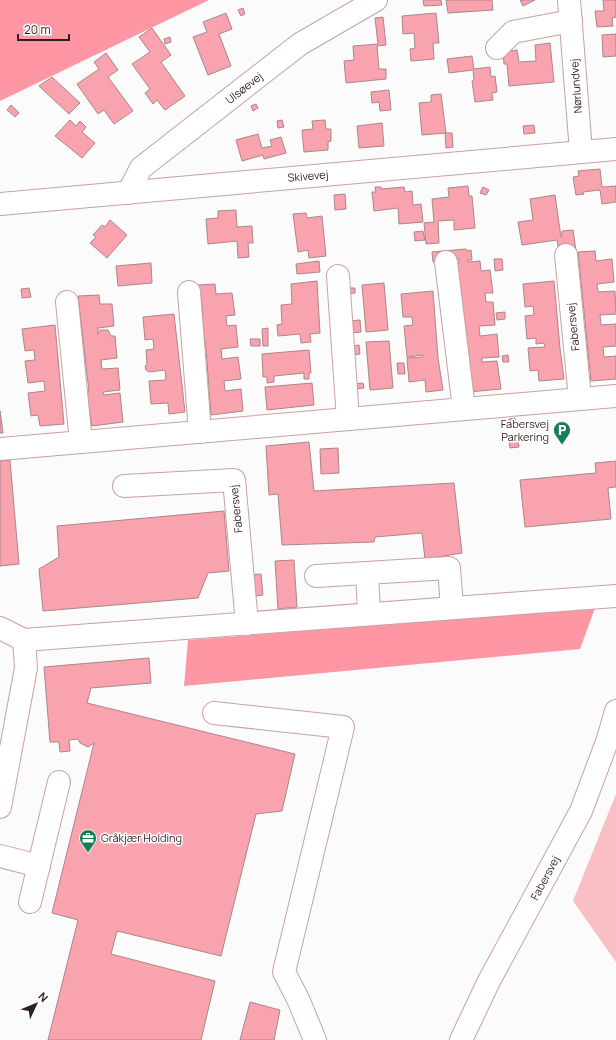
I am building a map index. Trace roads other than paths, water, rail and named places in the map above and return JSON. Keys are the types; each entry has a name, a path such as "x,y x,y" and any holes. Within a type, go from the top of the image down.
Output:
{"street":[{"name":"Ulsøevej","path":"128,193 141,168 147,163 300,44 376,0"},
{"name":"Nørlundvej","path":"497,48 513,32 570,10 581,152"},
{"name":"Skivevej","path":"0,204 616,149"},
{"name":"Fabersvej","path":"566,255 580,399"},
{"path":"446,262 464,409"},
{"path":"338,276 348,419"},
{"path":"189,292 200,432"},
{"path":"67,302 81,442"},
{"path":"0,449 616,396"},
{"name":"Fabersvej","path":"124,486 234,480 247,624"},
{"path":"316,576 449,568 452,608"},
{"path":"367,573 369,614"},
{"path":"0,807 26,668 12,634 247,624 616,596"},
{"name":"Fabersvej","path":"461,1040 489,981 581,811 608,739 616,711"},
{"path":"214,713 343,727 284,972 298,999 315,1040"},
{"path":"30,902 59,782"},
{"path":"0,856 39,866"}],"place":[{"name":"Fabersvej Parkering","path":"562,445"},
{"name":"Gråkjær Holding","path":"88,853"}]}
